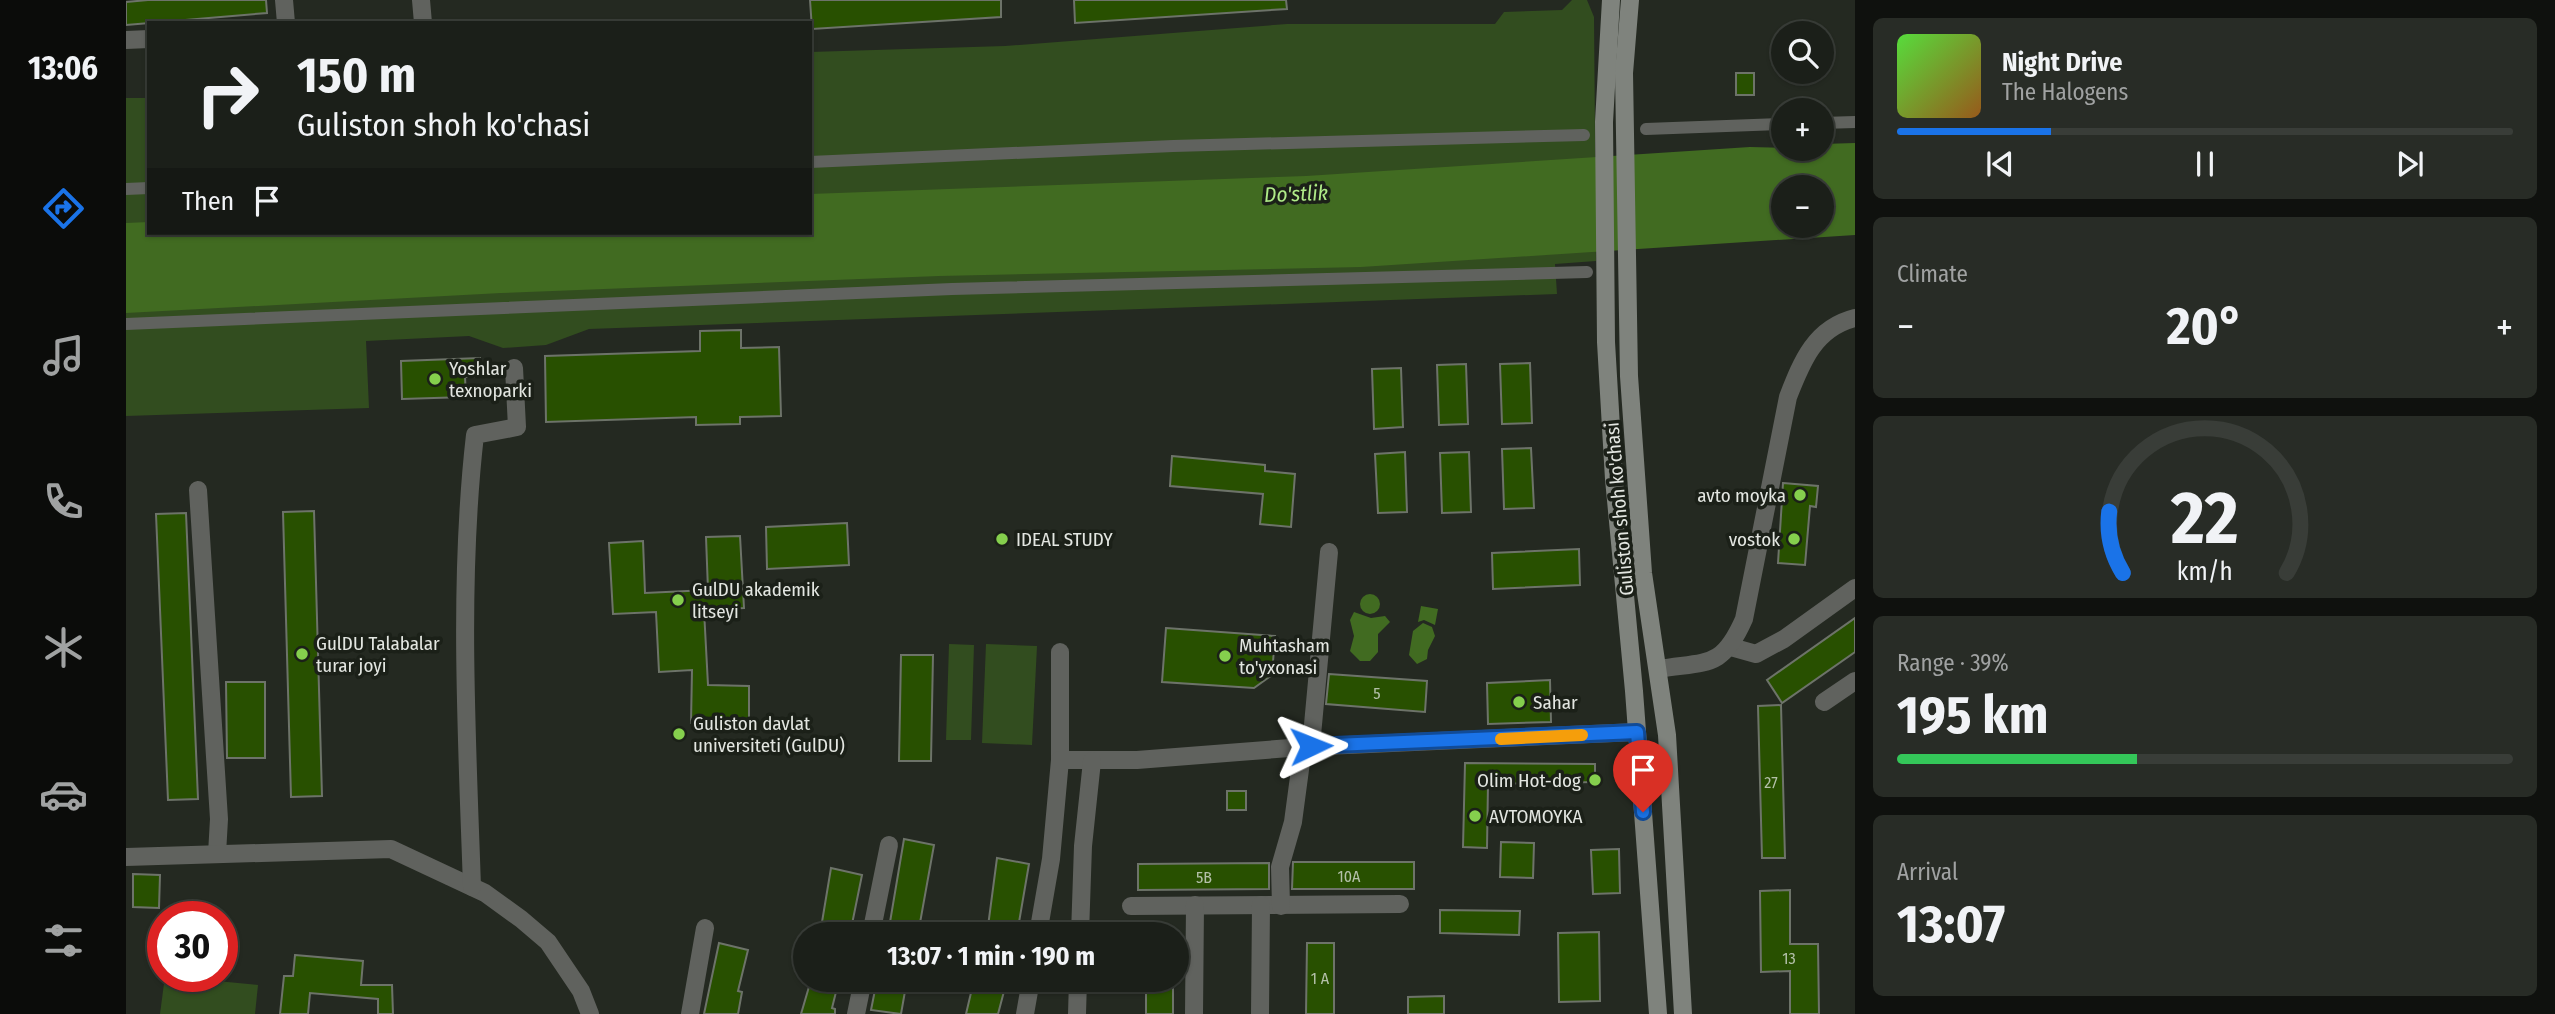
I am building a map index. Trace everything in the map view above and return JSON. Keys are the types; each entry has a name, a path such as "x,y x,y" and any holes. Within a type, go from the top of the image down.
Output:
{"main road":[{"name":"Guliston shoh ko'chasi","path":"1611,0 1604,122 1629,376 1643,573 1667,735 1683,1014"},
{"name":"Guliston shoh ko'chasi","path":"1630,0 1624,73 1617,272 1606,342 1614,479 1634,691 1658,1014"}],"street":[{"path":"284,0 286,21"},
{"path":"421,0 423,21"},
{"path":"126,40 147,39"},
{"path":"1834,123 1855,122"},
{"path":"1646,129 1771,124"},
{"path":"812,162 1173,146 1584,135"},
{"path":"126,189 147,188"},
{"path":"126,324 952,289 1587,272"},
{"path":"1659,669 1716,660 1731,647 1744,619 1788,397 1802,363 1818,337 1838,322 1855,317"},
{"path":"472,887 466,713 470,478 475,435 516,427 514,368"},
{"path":"198,490 219,819 216,854"},
{"path":"1281,906 1280,867 1293,822 1307,746 1329,552"},
{"path":"1731,647 1756,654 1784,639 1855,588"},
{"path":"1040,922 1051,859 1060,760 1060,652"},
{"path":"1824,702 1855,681"},
{"path":"1060,760 1092,761 1307,746 1637,732"},
{"path":"1080,922 1083,846 1092,761"},
{"path":"873,922 889,845"},
{"path":"126,857 391,849 472,887 521,919 548,942 581,991 590,1014"},
{"path":"1131,905 1401,904"},
{"path":"1194,1014 1195,905"},
{"path":"1260,1014 1261,905"},
{"path":"690,1014 705,928"},
{"path":"856,1014 861,992"},
{"path":"1025,1014 1029,992"},
{"path":"1077,1014 1078,992"}],"shaded area":[{"path":"1572,0 1587,0 1594,17 1596,261 1555,264 1557,294 589,329 546,345 503,348 469,336 366,341 369,408 126,416 126,98 147,98 147,235 812,235 812,52 1005,46 1287,24 1495,24 1504,12 1562,10"},
{"path":"949,644 974,645 971,740 946,740"},
{"path":"986,644 1037,646 1032,745 982,743"},
{"path":"238,983 258,985 255,1014 160,1014 163,992 238,992"}],"water":[{"name":"Do'stlik","path":"1855,143 1855,235 1834,236 1834,175 1771,175 1771,238 1809,238 1361,267 939,276 501,293 126,313 126,223 147,222 147,235 812,235 812,194 1306,176 1771,148 1771,161 1834,161 1834,144"},
{"path":"1370,594 1377,597 1380,604 1377,611 1370,614 1363,611 1360,604 1363,597"},
{"path":"1421,606 1438,609 1435,625 1424,620 1418,622"},
{"path":"1354,612 1371,618 1385,616 1390,622 1378,634 1378,652 1370,661 1360,661 1350,651 1354,636 1350,620"},
{"path":"1423,623 1432,627 1435,636 1427,659 1417,664 1409,655 1413,631"}],"building":[{"path":"266,0 267,13 147,21 147,23 126,25 126,2"},
{"path":"810,0 1001,0 1001,17 812,29"},
{"path":"1074,0 1286,0 1287,9 1075,23"},
{"path":"1736,73 1754,73 1754,95 1736,95"},
{"path":"741,330 741,348 779,347 781,416 740,417 740,424 696,425 696,417 546,422 545,356 700,351 700,331"},
{"path":"480,358 480,377 465,377 466,397 402,399 401,361"},
{"path":"1530,363 1532,423 1502,424 1500,364"},
{"path":"1466,364 1468,424 1439,425 1437,365"},
{"path":"1401,368 1403,427 1374,429 1372,369"},
{"path":"1531,448 1534,508 1504,509 1502,449"},
{"path":"1405,452 1407,512 1378,513 1375,454"},
{"path":"1469,452 1471,512 1442,513 1440,453"},
{"path":"1172,456 1265,465 1265,471 1295,474 1291,527 1260,524 1263,494 1170,486"},
{"path":"1783,483 1818,486 1816,507 1810,506 1805,565 1778,563"},
{"name":"GulDU Talabalar turar joyi","path":"314,511 322,796 291,797 283,512"},
{"path":"186,513 198,799 168,800 156,514"},
{"path":"847,523 849,565 767,569 766,527"},
{"name":"GulDU akademik litseyi","path":"740,536 744,608 704,610 708,685 749,686 749,724 691,723 692,670 659,672 656,612 613,614 609,543 643,541 645,593 708,590 706,537"},
{"path":"1579,549 1580,585 1493,589 1492,553"},
{"path":"1855,618 1855,652 1782,703 1767,680"},
{"path":"1166,628 1275,636 1272,675 1254,688 1162,682"},
{"path":"901,655 933,655 931,761 899,761"},
{"path":"1329,674 1427,681 1425,712 1326,704"},
{"name":"Sahar","path":"1550,680 1551,722 1488,724 1487,683"},
{"path":"226,682 265,682 265,758 227,758"},
{"path":"1781,705 1785,858 1762,858 1758,706"},
{"name":"AVTOMOYKA","path":"1465,763 1595,764 1595,782 1488,784 1487,848 1463,847"},
{"path":"1227,791 1246,791 1246,810 1227,810"},
{"path":"904,839 934,845 920,922 890,922"},
{"path":"1501,842 1534,843 1533,878 1500,877"},
{"path":"1619,849 1620,893 1593,894 1591,850"},
{"path":"997,858 1029,864 1019,922 989,922"},
{"path":"1293,862 1414,862 1414,889 1292,889"},
{"path":"1269,863 1269,889 1138,890 1138,864"},
{"path":"831,868 862,875 852,922 822,922"},
{"path":"133,874 160,875 159,901 147,901 147,908 133,907"},
{"path":"1790,890 1790,944 1818,944 1819,1014 1790,1014 1790,971 1761,972 1760,891"},
{"path":"1440,910 1520,911 1519,935 1440,933"},
{"path":"1599,932 1600,1001 1559,1002 1558,933"},
{"path":"719,943 748,950 738,991 742,992 738,1014 704,1014"},
{"path":"1307,943 1334,943 1334,1014 1306,1014"},
{"path":"295,955 363,961 361,985 392,985 393,1014 378,1014 378,999 310,993 308,1014 280,1014 284,976 293,976"},
{"path":"807,992 836,992 832,1008 835,1009 835,1014 801,1014"},
{"path":"875,992 905,992 901,1014 871,1010"},
{"path":"971,992 1004,992 998,1014 966,1014"},
{"path":"1146,992 1173,992 1173,1014 1146,1014"},
{"path":"1444,996 1444,1014 1408,1014 1408,997"}],"slow traffic":[{"path":"1501,739 1582,735"}],"place":[{"name":"Yoshlar texnoparki","path":"435,379"},
{"name":"avto moyka","path":"1800,495"},
{"name":"IDEAL STUDY","path":"1002,539"},
{"name":"vostok","path":"1794,539"},
{"name":"GulDU akademik litseyi","path":"678,600"},
{"name":"GulDU Talabalar turar joyi","path":"302,654"},
{"name":"Muhtasham to'yxonasi","path":"1225,656"},
{"name":"Sahar","path":"1519,702"},
{"name":"Guliston davlat universiteti (GulDU)","path":"679,734"},
{"name":"Olim Hot-dog","path":"1595,780"},
{"name":"AVTOMOYKA","path":"1475,816"}],"route":[{"path":"1311,746 1637,732 1643,812"}]}
